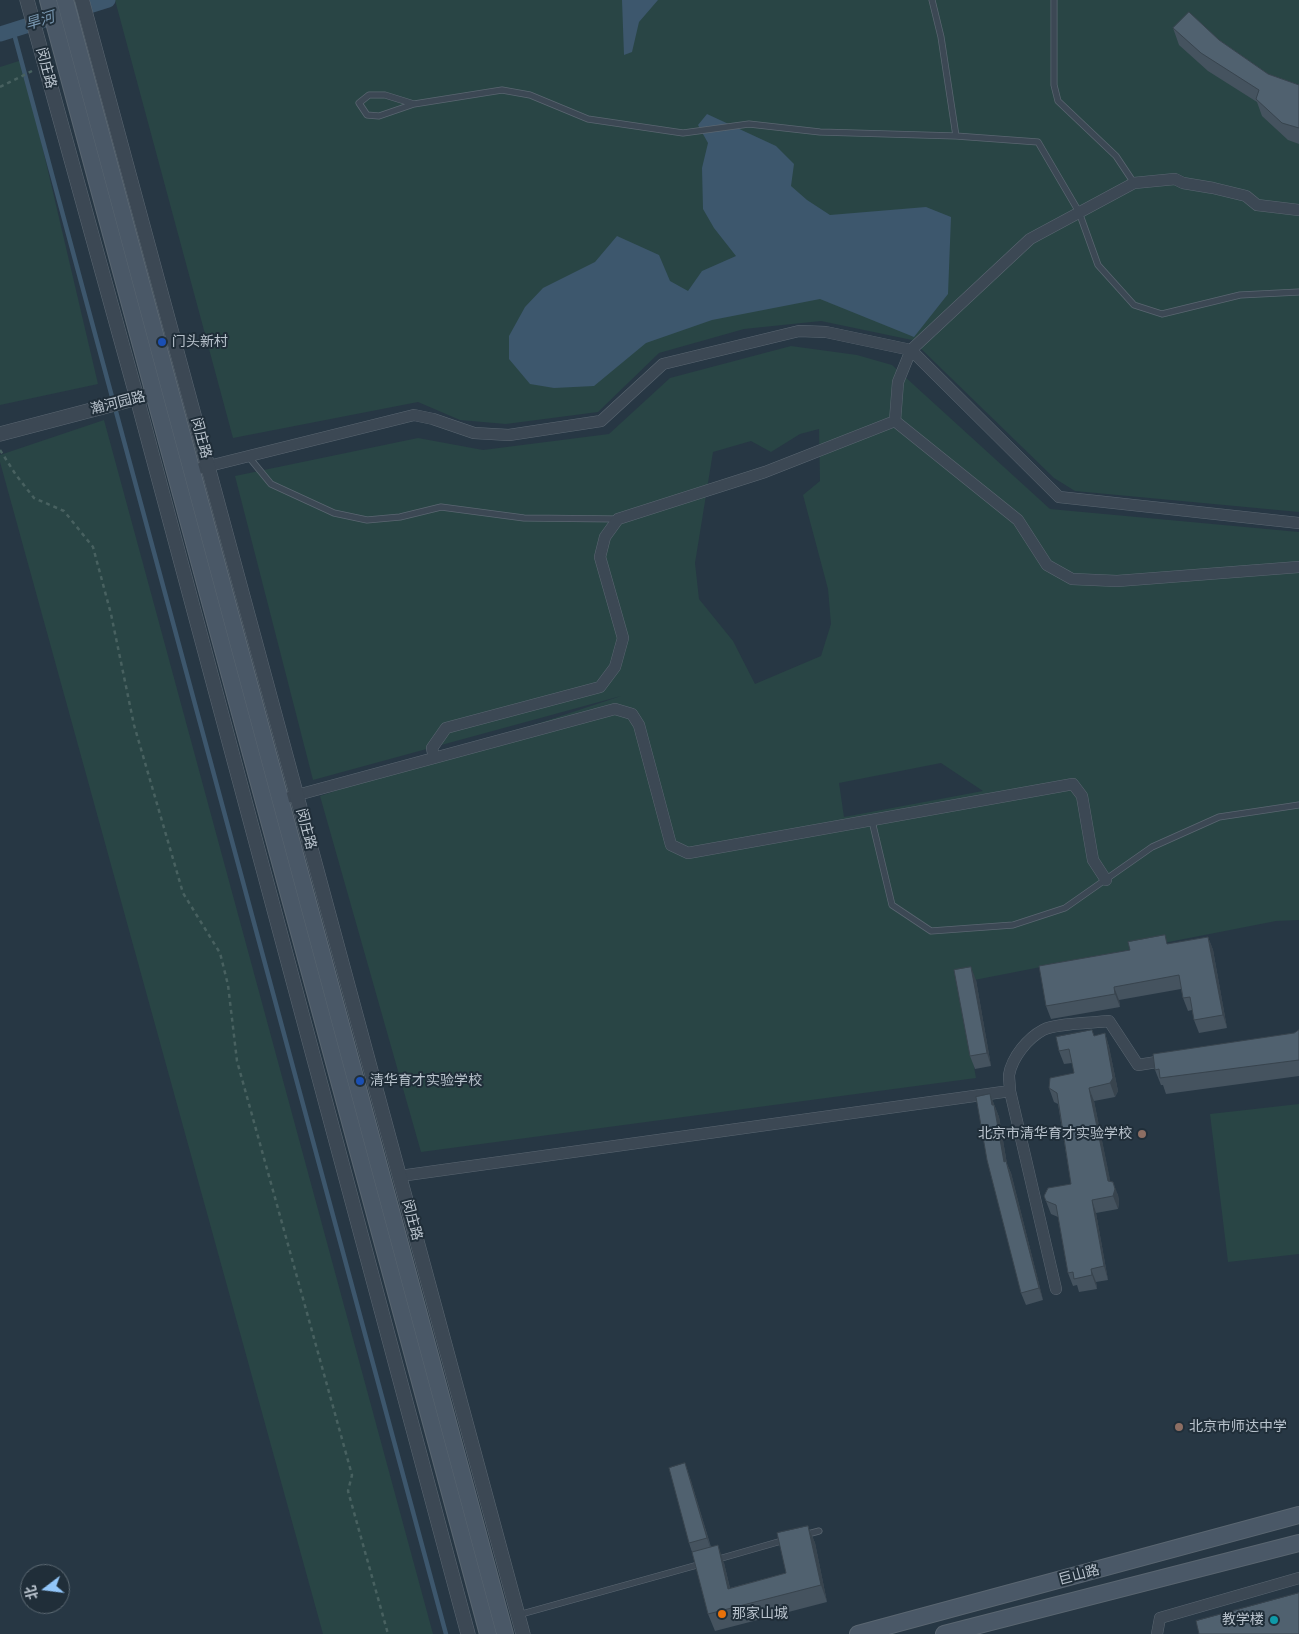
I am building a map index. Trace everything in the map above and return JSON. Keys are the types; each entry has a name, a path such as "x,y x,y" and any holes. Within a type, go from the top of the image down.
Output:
{"main road":[{"name":"闵庄路","path":"48,0 488,1634"},
{"name":"闵庄路","path":"65,0 505,1634"},
{"name":"巨山路","path":"858,1634 1299,1515"},
{"name":"巨山路","path":"944,1634 1299,1543"}],"street":[{"name":"闵庄路","path":"28,0 137,398 468,1634"},
{"name":"闵庄路","path":"82,0 523,1634"},
{"path":"895,421 898,382 912,350 1030,239 1134,183 1175,179 1183,183 1246,196 1257,205 1299,210"},
{"path":"192,470 414,415 433,419 474,434 509,435 601,421 663,364 799,331 826,332 912,350 1059,496 1299,523"},
{"name":"瀚河园路","path":"0,434 153,394 192,470"},
{"path":"434,758 432,748 446,728 600,687 615,667 623,638 600,556 605,537 618,518 765,472 895,421"},
{"path":"895,421 1018,520 1047,565 1072,579 1117,581 1299,567"},
{"path":"281,800 615,709 632,714 639,725 671,845 688,853 1073,784 1082,796 1093,860 1106,880"},
{"path":"1056,1288 1010,1091 1009,1076 1020,1050 1044,1030 1054,1027 1108,1021 1138,1065 1185,1057"},
{"path":"400,1176 1010,1091"},
{"path":"1158,1634 1160,1618 1299,1578"}],"lane":[{"path":"932,0 941,37 956,136"},
{"path":"1054,0 1054,85 1058,101 1116,156 1134,183"},
{"path":"414,104 385,95 369,95 359,103 367,115 379,116 414,104 502,90 530,95 588,119 683,133 749,124 820,132 956,136 1038,142 1080,212 1098,265 1134,305 1162,314 1240,295 1299,292"},
{"path":"248,456 271,484 334,513 367,520 400,516 441,507 524,518 618,518"},
{"path":"872,821 892,905 931,931 1013,925 1065,908 1152,847 1220,817 1299,805"},
{"path":"800,1536 819,1531"},
{"path":"518,1615 791,1539"}],"path":[{"path":"0,87 32,71"},
{"path":"0,450 34,498 64,511 94,547 111,614 134,725 183,893 220,953 228,986 237,1061 352,1475 348,1491 388,1634"}],"green space":[{"path":"115,0 1299,0 1299,512 1075,491 1054,478 912,340 821,321 744,329 659,353 598,412 506,424 460,420 418,402 233,438"},
{"path":"22,60 98,384 0,405 0,67"},
{"path":"791,346 857,355 892,365 1050,509 1299,532 1299,920 1276,921 959,983 976,1078 421,1152 320,796 621,696 313,780 235,476 418,438 483,450 609,434 670,378","holes":["819,429 820,481 803,495 828,589 831,624 821,656 755,684 733,641 699,599 695,563 713,452 751,441 771,452 800,434","941,763 983,791 844,817 839,783"]},
{"path":"104,420 433,1634 323,1634 0,462 0,455"},
{"path":"1299,1104 1299,1254 1228,1262 1210,1114"}],"water":[{"path":"622,0 658,0 639,22 632,52 624,55"},
{"path":"707,114 776,146 794,164 791,186 807,200 830,215 926,207 951,217 948,294 914,337 820,299 712,320 646,343 594,386 554,388 530,384 509,359 509,336 525,307 543,288 595,262 617,236 659,255 670,281 688,291 702,271 736,256 714,228 703,209 702,168 708,143 698,125"}],"building":[{"path":"1189,12 1219,40 1268,74 1299,85 1299,128 1282,123 1256,99 1259,90 1201,53 1173,28"},
{"path":"1165,935 1167,944 1208,937 1223,1015 1194,1020 1190,997 1183,998 1179,975 1114,987 1115,994 1046,1006 1039,966 1130,950 1128,942"},
{"path":"971,967 987,1053 970,1056 954,970"},
{"path":"1092,1030 1094,1036 1105,1033 1113,1078 1110,1083 1089,1088 1108,1181 1113,1182 1115,1189 1113,1196 1092,1200 1104,1266 1091,1269 1092,1275 1074,1279 1073,1272 1068,1273 1056,1205 1046,1201 1044,1196 1048,1188 1071,1184 1057,1093 1049,1088 1050,1078 1074,1073 1069,1049 1059,1051 1056,1037"},
{"path":"1299,1030 1299,1060 1160,1078 1159,1069 1155,1070 1153,1054 1294,1033"},
{"path":"990,1094 992,1105 994,1105 1004,1162 1006,1161 1039,1288 1021,1293 987,1160 976,1097"},
{"path":"685,1463 707,1538 689,1543 669,1468"},
{"path":"808,1526 821,1585 708,1614 692,1552 718,1545 728,1589 786,1573 777,1533"},
{"path":"1299,1593 1299,1634 1199,1634 1196,1621"}],"waterway":[{"name":"旱河","path":"0,34 108,0"},
{"path":"13,30 446,1634"}],"place":[{"name":"门头新村","path":"162,342"},
{"name":"清华育才实验学校","path":"360,1081"},
{"name":"北京市清华育才实验学校","path":"1142,1134"},
{"name":"北京市师达中学","path":"1179,1427"},
{"name":"那家山城","path":"722,1614"},
{"name":"教学楼","path":"1274,1620"}]}
